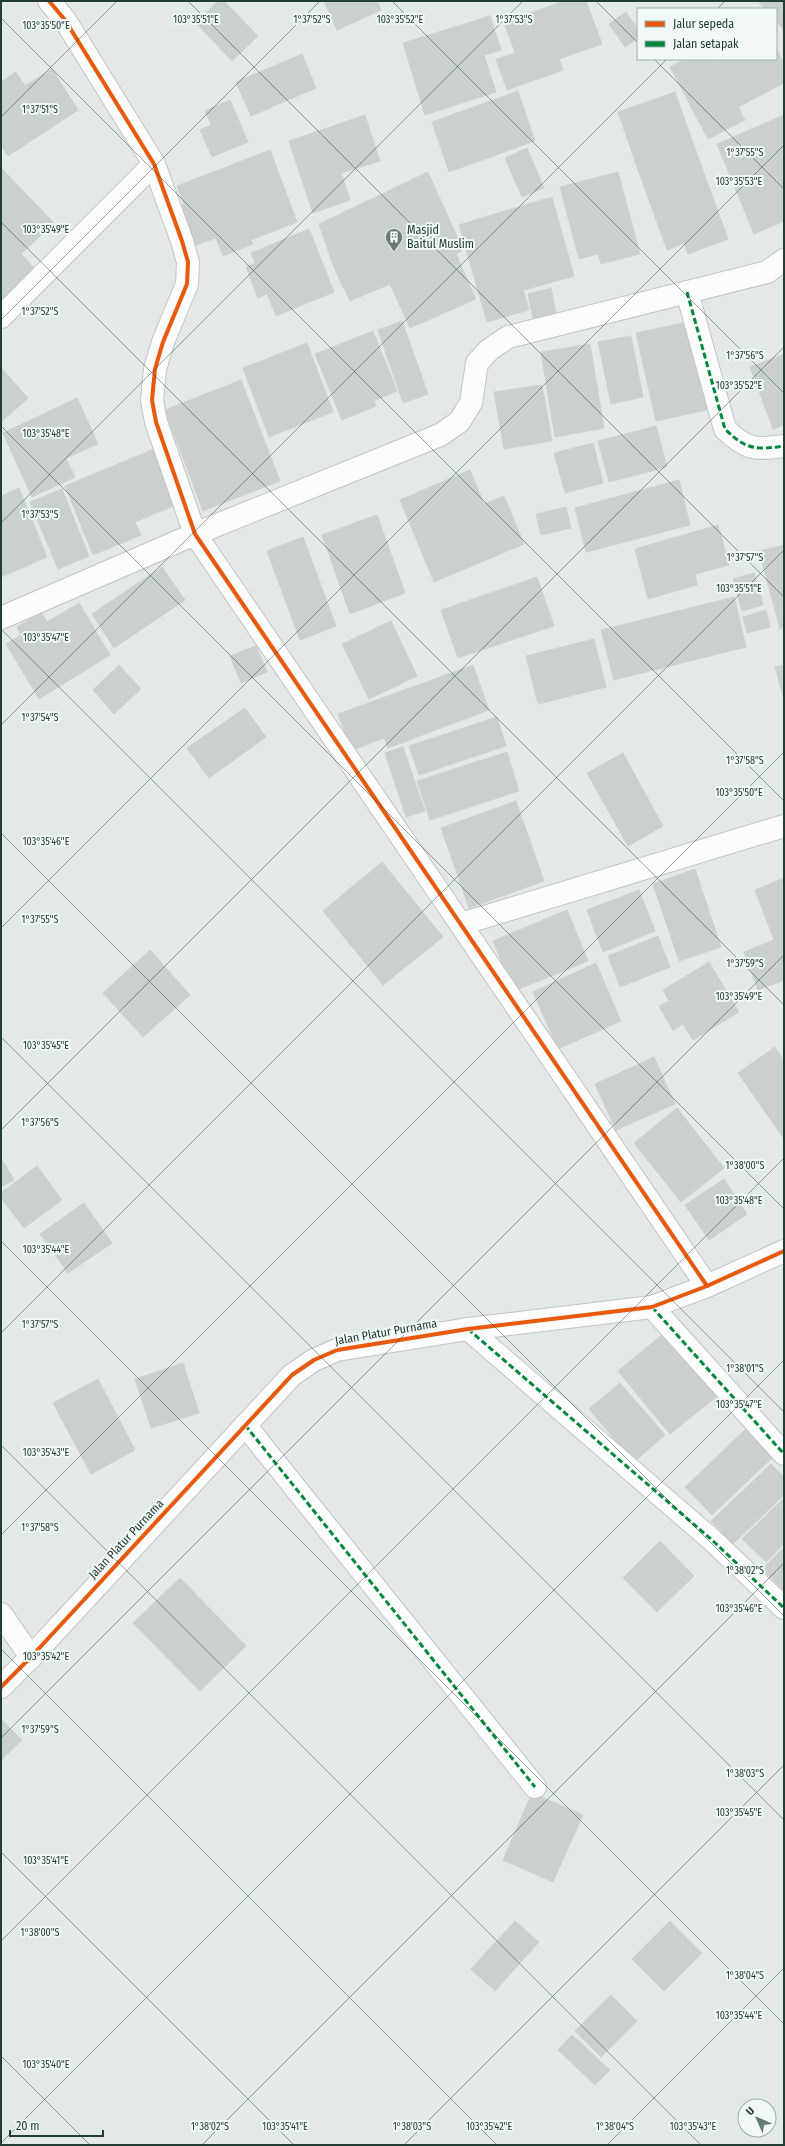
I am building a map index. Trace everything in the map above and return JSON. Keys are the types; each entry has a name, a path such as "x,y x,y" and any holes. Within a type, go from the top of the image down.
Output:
{"street":[{"path":"49,1 65,20 154,164 182,240 188,262 187,284 163,342 155,369 152,400 156,422 195,534 707,1286"},
{"path":"1,317 154,164"},
{"path":"1,618 195,534 440,435 459,422 471,403 476,363 489,350 508,337 767,272 784,260"},
{"path":"687,292 725,429 736,440 749,447 761,449 784,446"},
{"path":"461,924 784,826"},
{"name":"Jalan Platur Purnama","path":"1,1687 31,1657 292,1375 314,1360 337,1350 468,1329 652,1308 707,1286 784,1251"},
{"path":"652,1308 784,1454"},
{"path":"468,1329 712,1540 784,1608"},
{"path":"245,1425 535,1787"},
{"path":"1,1614 31,1657"}],"building":[{"path":"218,1 224,1 258,36 232,61 196,23"},
{"path":"324,1 377,1 381,10 337,30"},
{"path":"564,1 586,1 602,44 559,59 542,9"},
{"path":"758,1 784,1 784,30 777,22 777,8 764,8"},
{"path":"542,9 563,70 507,90 496,59 515,53 504,22"},
{"path":"626,12 637,28 637,39 625,47 609,24"},
{"path":"490,16 501,50 484,55 496,92 425,115 403,43"},
{"path":"777,50 784,63 784,83 738,107 714,60 777,60"},
{"path":"302,54 316,88 251,116 236,82"},
{"path":"683,60 714,60 745,120 708,139 670,67"},
{"path":"52,69 78,110 8,156 1,145 1,82 16,72 25,86"},
{"path":"518,91 535,141 449,172 432,122"},
{"path":"675,92 693,143 636,164 618,112"},
{"path":"230,100 248,142 212,157 200,130 211,125 205,111"},
{"path":"365,115 380,161 341,173 350,200 313,213 289,141"},
{"path":"784,115 784,221 754,234 717,144"},
{"path":"693,143 728,239 688,254 684,243 667,250 636,164"},
{"path":"527,148 544,188 522,197 505,158"},
{"path":"270,150 297,222 251,240 253,244 223,256 216,238 190,247 175,208 184,204 177,186"},
{"path":"1,168 54,223 21,254 38,272 6,302 1,297"},
{"name":"Masjid Baitul Muslim","path":"428,172 463,250 456,254 476,299 410,328 390,284 350,301 332,262 319,224"},
{"path":"618,172 640,254 601,264 598,254 579,259 560,187"},
{"path":"552,197 574,276 524,290 501,212"},
{"path":"501,212 529,310 487,322 459,225"},
{"path":"344,217 370,276 343,288 332,262 343,257 329,224"},
{"path":"309,229 334,292 276,316 267,294 258,298 246,267 255,263 251,253"},
{"path":"551,288 557,318 534,323 528,294"},
{"path":"402,321 428,394 403,403 378,330"},
{"path":"692,321 711,409 656,421 636,333"},
{"path":"373,331 397,391 374,401 376,406 342,420 315,354"},
{"path":"631,336 643,397 611,404 598,342"},
{"path":"307,343 333,412 269,437 243,368"},
{"path":"590,344 604,428 555,437 541,352"},
{"path":"784,354 784,425 773,429 750,367"},
{"path":"1,368 28,398 1,422"},
{"path":"241,380 280,481 203,511 165,410"},
{"path":"542,385 552,441 504,449 494,392"},
{"path":"77,398 98,444 66,458 75,477 32,497 3,433"},
{"path":"656,426 667,467 609,482 598,441"},
{"path":"593,443 603,483 565,493 554,453"},
{"path":"154,449 178,504 135,522 141,535 93,555 65,486"},
{"path":"470,470 484,504 504,496 524,544 434,582 400,500"},
{"path":"679,480 690,525 586,552 575,508"},
{"path":"19,488 47,557 1,577 1,496"},
{"path":"62,489 89,556 58,569 30,502"},
{"path":"566,507 571,528 541,535 536,514"},
{"path":"377,515 405,593 350,614 322,535"},
{"path":"718,525 729,565 695,574 697,585 648,599 635,549"},
{"path":"303,537 336,626 300,640 267,551"},
{"path":"784,545 784,627 780,629 759,551"},
{"path":"162,567 185,600 114,648 92,614"},
{"path":"754,573 763,605 742,611 733,579"},
{"path":"537,577 554,626 458,658 441,610"},
{"path":"734,597 746,647 614,680 601,630"},
{"path":"79,603 110,655 39,699 6,644 21,635 17,627 41,612 47,622"},
{"path":"766,610 770,627 747,633 743,617"},
{"path":"391,621 417,676 369,699 342,644"},
{"path":"594,639 606,687 538,704 526,656"},
{"path":"256,646 267,672 241,683 230,656"},
{"path":"119,665 141,689 114,714 93,690"},
{"path":"473,665 489,710 388,748 384,738 351,751 338,714"},
{"path":"784,665 784,696 783,696 775,667"},
{"path":"245,708 266,737 209,778 187,748"},
{"path":"497,717 506,746 419,775 409,746"},
{"path":"403,747 425,811 406,817 385,753"},
{"path":"507,752 519,791 430,820 417,781"},
{"path":"623,753 663,826 628,846 587,773"},
{"path":"516,801 544,881 469,908 441,828"},
{"path":"382,862 443,937 383,985 323,911"},
{"path":"695,869 721,947 679,961 653,884"},
{"path":"784,878 784,980 758,990 744,952 774,940 755,890"},
{"path":"639,890 655,931 603,952 587,910"},
{"path":"567,910 588,961 514,991 493,941"},
{"path":"658,936 670,967 620,987 608,956"},
{"path":"150,950 190,995 143,1037 103,993"},
{"path":"709,962 739,1012 693,1040 683,1024 673,1030 659,1006 669,1001 663,990"},
{"path":"596,963 621,1021 558,1049 533,992"},
{"path":"775,1047 784,1060 784,1139 738,1073"},
{"path":"654,1057 675,1104 616,1130 595,1084"},
{"path":"677,1108 724,1168 681,1202 634,1143"},
{"path":"1,1158 14,1180 1,1187"},
{"path":"37,1166 62,1200 24,1228 1,1198 1,1193"},
{"path":"724,1179 747,1214 709,1240 685,1205"},
{"path":"84,1203 112,1243 68,1273 40,1234"},
{"path":"664,1333 716,1397 670,1434 618,1371"},
{"path":"183,1363 199,1413 151,1428 135,1379"},
{"path":"98,1379 135,1450 91,1474 53,1403"},
{"path":"620,1383 665,1435 634,1462 589,1409"},
{"path":"746,1429 773,1457 712,1515 685,1487"},
{"path":"771,1464 784,1477 784,1495 733,1544 711,1521"},
{"path":"784,1498 784,1544 766,1562 742,1539"},
{"path":"660,1541 694,1576 657,1612 623,1578"},
{"path":"784,1547 784,1591 762,1569"},
{"path":"180,1578 246,1646 200,1691 133,1623"},
{"path":"1,1719 22,1740 1,1760"},
{"path":"532,1793 583,1815 553,1882 503,1860"},
{"path":"515,1921 539,1942 495,1991 471,1969"},
{"path":"670,1921 702,1953 664,1991 632,1959"},
{"path":"611,1995 637,2021 601,2057 575,2031"},
{"path":"572,2035 610,2070 595,2085 558,2050"}],"marked path":[{"path":"687,292 725,429 739,441 752,447 766,448 784,446"},
{"path":"652,1307 784,1454"},
{"path":"468,1329 712,1540 784,1608"},
{"path":"245,1425 535,1787"}],"cycle path":[{"path":"49,1 65,20 154,164 182,241 188,262 187,284 163,342 155,369 152,400 156,422 195,534 707,1286"},
{"path":"1,1687 31,1657 292,1375 314,1360 337,1350 468,1329 652,1307 707,1286 784,1251"}],"place":[{"name":"Masjid Baitul Muslim","path":"394,252"}]}
